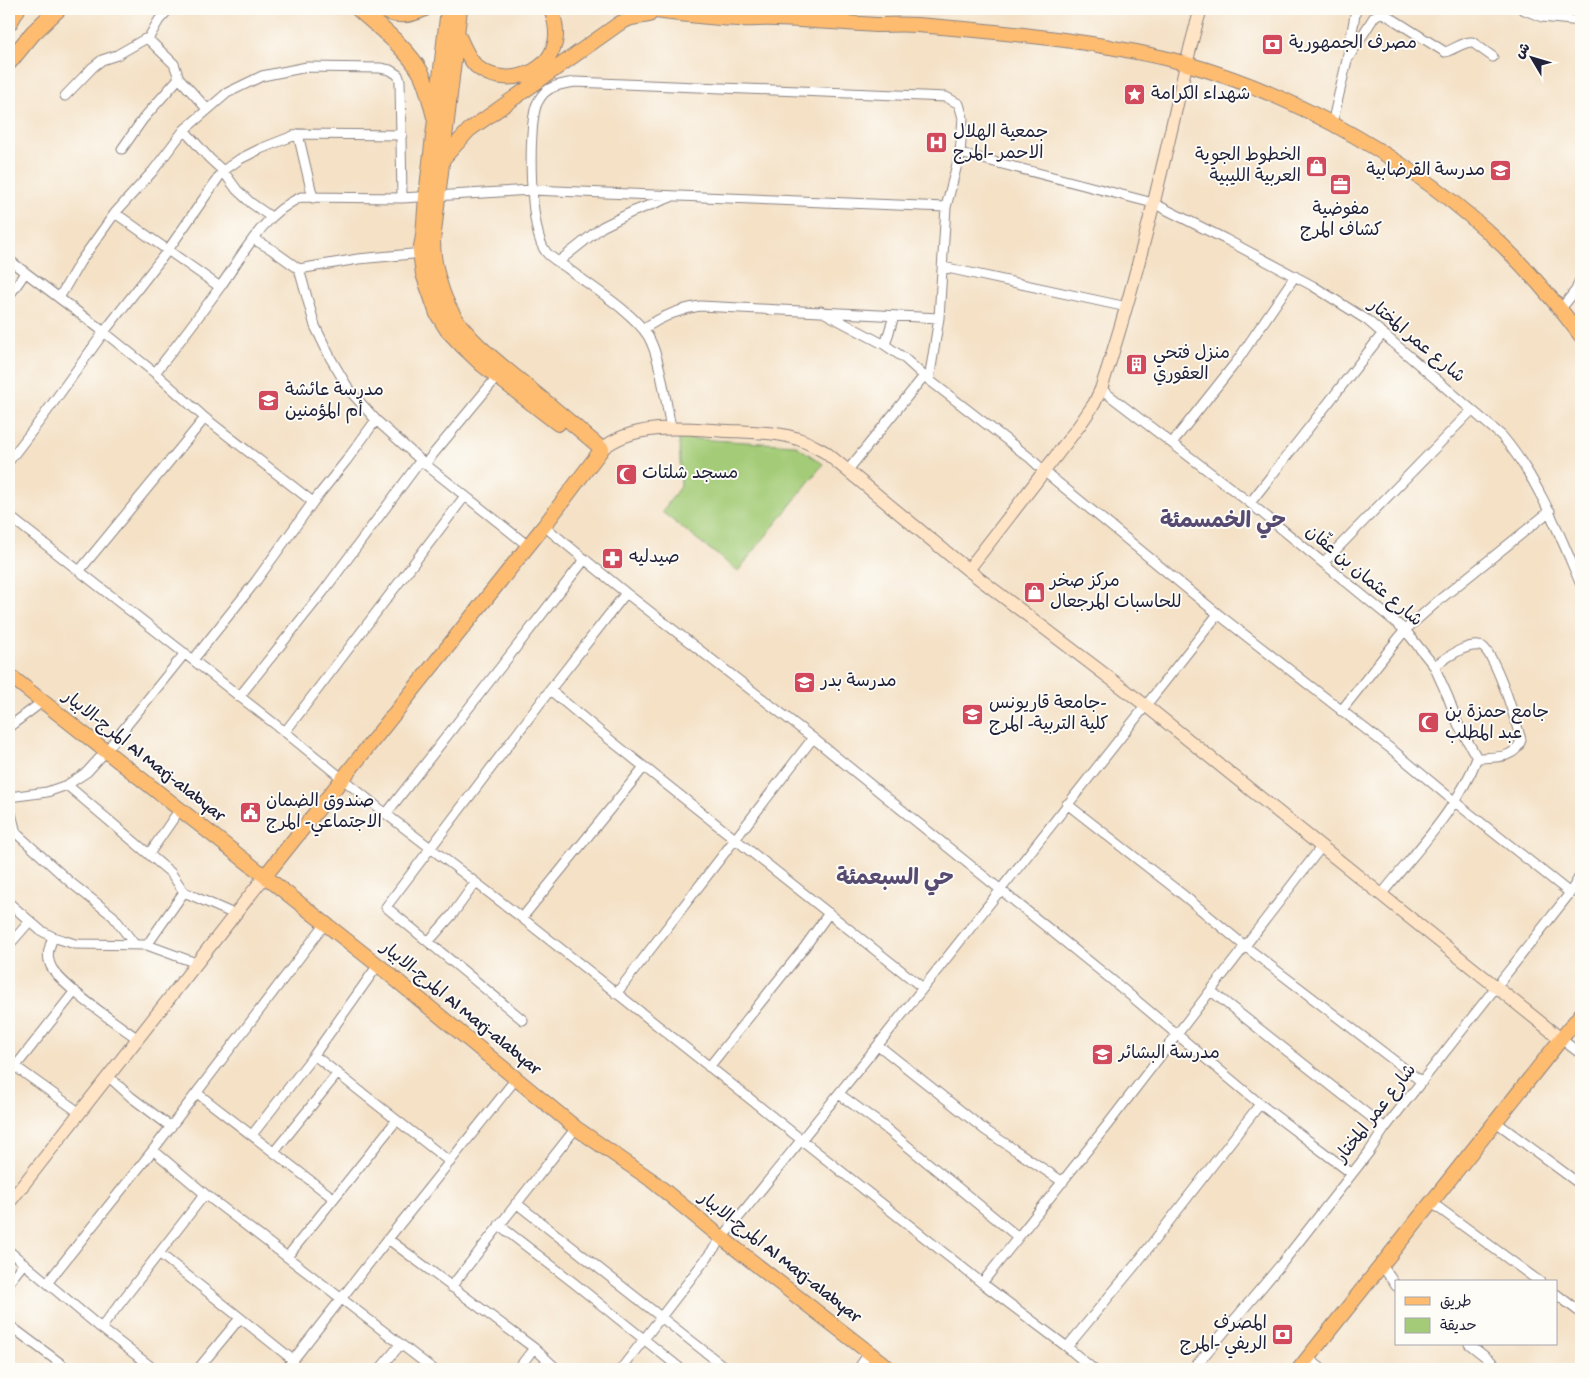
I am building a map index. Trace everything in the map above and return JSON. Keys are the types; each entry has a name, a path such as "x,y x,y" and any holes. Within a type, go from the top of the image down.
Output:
{"highway":[{"path":"9,23 17,9"},
{"path":"9,62 58,9"},
{"path":"359,9 411,59 421,73 428,90 435,117"}],"main road":[{"path":"381,9 395,15 406,15 425,9"},
{"path":"448,9 435,117 432,196 423,274 430,297 437,314 447,330 463,347 496,377 600,452"},
{"path":"432,196 442,160 460,9"},
{"path":"457,32 475,65 489,74 501,78 516,78 530,73 549,56 554,45 556,31 555,19 551,9"},
{"path":"634,9 740,20 772,19 878,25 914,25 1043,37 1185,63 1253,86 1332,124 1384,154 1465,213 1506,250 1541,287 1581,336"},
{"path":"734,9 772,19"},
{"path":"442,160 476,124 620,23 644,15 674,12"},
{"path":"426,253 452,313 468,333 491,356 600,452"},
{"path":"265,876 544,526 600,452"},
{"name":"المرج-الابيار Al Marj-alabyar","path":"9,675 378,966 576,1128 650,1179 722,1238 890,1369"},
{"path":"1299,1369 1581,1014"}],"street":[{"path":"65,96 102,60 117,55 148,38 159,20 169,9"},
{"path":"968,570 1045,472 1094,404 1101,389 1127,307 1170,134 1185,63 1201,9"},
{"path":"1332,124 1347,60 1356,9"},
{"path":"1522,9 1542,16 1581,21"},
{"path":"1347,60 1374,16 1383,13 1445,52 1472,42 1493,57"},
{"path":"148,38 174,64 179,78 207,109"},
{"path":"59,298 80,262 115,213 152,171 184,130 227,93 262,76 307,67 380,68 390,70 398,75 400,81 402,135 402,198"},
{"path":"122,150 148,113 179,78"},
{"path":"671,428 656,357 649,337 625,312 546,253 540,243 532,190 533,126 536,106 544,93 557,85 575,82 946,97 959,104 962,111 960,153 946,207 939,318 927,378 848,470"},
{"path":"184,130 238,190 271,217"},
{"path":"9,461 104,332 168,250 223,172 253,152 298,134 402,135"},
{"path":"298,134 313,198"},
{"name":"شارع عمر المختار","path":"960,153 1153,203 1295,276 1367,320 1502,436 1515,451 1550,511 1581,585"},
{"path":"155,373 271,217 288,203 300,198 402,198 532,190 946,207"},
{"path":"558,262 602,227 632,212 675,195"},
{"path":"115,213 220,287"},
{"path":"253,239 271,249 299,270 315,326 331,359 350,391 376,420 423,462 527,545"},
{"path":"299,270 358,259 426,253"},
{"path":"9,260 104,332 155,373 205,418 313,502"},
{"path":"943,267 1127,307"},
{"path":"9,296 25,273"},
{"path":"1172,443 1237,361 1295,276"},
{"path":"1560,310 1576,290 1581,277"},
{"path":"643,329 683,308 700,306 939,318"},
{"path":"821,312 886,345 904,358 1030,458 1218,614 1395,752 1570,893"},
{"path":"886,345 894,316"},
{"path":"1250,503 1383,333"},
{"path":"239,696 323,592 423,462 496,377"},
{"name":"شارع عثمان بن عفّان","path":"1101,389 1250,503 1405,630 1434,666 1458,724 1477,758"},
{"path":"1323,563 1472,410"},
{"path":"80,570 205,418"},
{"path":"193,660 256,582 313,502 376,420"},
{"path":"600,452 612,440 641,432 671,428 776,434 801,440 825,452 968,570 1145,705 1581,1054"},
{"path":"285,732 465,496"},
{"path":"1341,711 1405,630 1550,511"},
{"path":"9,516 1093,1369"},
{"path":"544,526 626,593 813,738 1112,980 1260,1104 1352,1173"},
{"path":"386,814 585,559"},
{"path":"523,1020 386,908 550,690 626,593"},
{"path":"621,1369 722,1238 878,1045 1218,614"},
{"path":"1381,895 1455,802 1477,758 1500,757 1509,754 1517,749 1521,740 1514,714 1491,659 1483,647 1473,646 1450,656 1434,666"},
{"path":"9,798 48,792 67,785 87,772 185,653"},
{"path":"550,690 923,988"},
{"path":"9,727 42,702"},
{"path":"616,994 813,738"},
{"path":"522,918 644,767"},
{"path":"67,785 171,873 184,892 234,914"},
{"path":"1067,804 1422,1082"},
{"path":"9,806 16,833 70,882 113,916 135,945"},
{"path":"149,854 180,809"},
{"path":"982,1283 1322,846"},
{"name":"شارع عمر المختار","path":"1194,1369 1283,1262 1369,1152 1385,1128 1570,893 1581,874"},
{"path":"9,1203 265,876"},
{"path":"428,942 452,915 475,883"},
{"path":"147,945 184,892"},
{"path":"9,904 40,930 53,937 75,944 147,945 196,963"},
{"path":"710,1067 804,948 829,913"},
{"path":"9,945 30,921"},
{"path":"48,1282 153,1150 325,924"},
{"path":"53,937 48,951 50,965 61,979 75,992 138,1039"},
{"path":"252,1135 314,1055 378,966"},
{"path":"1211,991 1385,1128"},
{"path":"75,992 12,1064 80,1113"},
{"path":"878,1045 985,1130 1062,1182"},
{"path":"314,1055 450,1162"},
{"path":"274,1152 338,1073"},
{"path":"108,1076 131,1097 170,1127"},
{"path":"286,1369 388,1238 516,1080"},
{"path":"197,1093 333,1198"},
{"path":"839,1094 883,1126 1018,1237"},
{"path":"1067,1347 1136,1264 1260,1104"},
{"path":"287,1257 396,1121"},
{"path":"1496,1122 1581,1185"},
{"path":"451,1286 576,1128"},
{"path":"153,1150 205,1194 433,1369"},
{"path":"101,1328 205,1194"},
{"path":"516,1203 727,1369"},
{"path":"1432,1203 1537,1280"},
{"path":"499,1225 574,1282 681,1369"},
{"path":"388,1238 534,1348 557,1369"},
{"path":"9,1251 101,1328 154,1369"},
{"path":"159,1253 293,1360"},
{"path":"9,1282 24,1263"},
{"path":"1382,1265 1395,1284"},
{"path":"1558,1296 1581,1313"},
{"path":"198,1369 240,1318"},
{"path":"9,1325 68,1369"},
{"path":"380,1369 400,1345"},
{"path":"1472,1346 1501,1369"},
{"path":"518,1369 534,1348"},
{"path":"858,1369 869,1353"},
{"path":"1308,1358 1322,1369"}],"green space":[{"path":"679,438 795,445 823,464 738,571 662,512 681,485"}],"place":[{"name":"مصرف الجمهورية","path":"1273,44"},
{"name":"شهداء الكرامة","path":"1135,95"},
{"name":"جمعية الهلال الاحمر -المرج","path":"937,143"},
{"name":"الخطوط الجوية العربية الليبية","path":"1317,166"},
{"name":"مدرسة القرضابية","path":"1501,171"},
{"name":"مفوضية كشاف المرج","path":"1341,185"},
{"name":"منزل فتحي العقوري","path":"1137,364"},
{"name":"مدرسة عائشة أم المؤمنين","path":"269,401"},
{"name":"مسجد شلتات","path":"626,474"},
{"name":"صيدليه","path":"613,558"},
{"name":"مركز صخر للحاسبات المرجعال","path":"1034,592"},
{"name":"مدرسة بدر","path":"805,682"},
{"name":"جامعة قاريونس- كلية التربية- المرج","path":"973,714"},
{"name":"جامع حمزة بن عبد المطلب","path":"1429,723"},
{"name":"صندوق الضمان الاجتماعي- المرج","path":"250,812"},
{"name":"مدرسة البشائر","path":"1103,1054"},
{"name":"المصرف الريفي -المرج","path":"1283,1334"}],"district":[{"name":"حي الخمسمئة","path":"1223,523"},
{"name":"حي السبعمئة","path":"895,880"}]}
